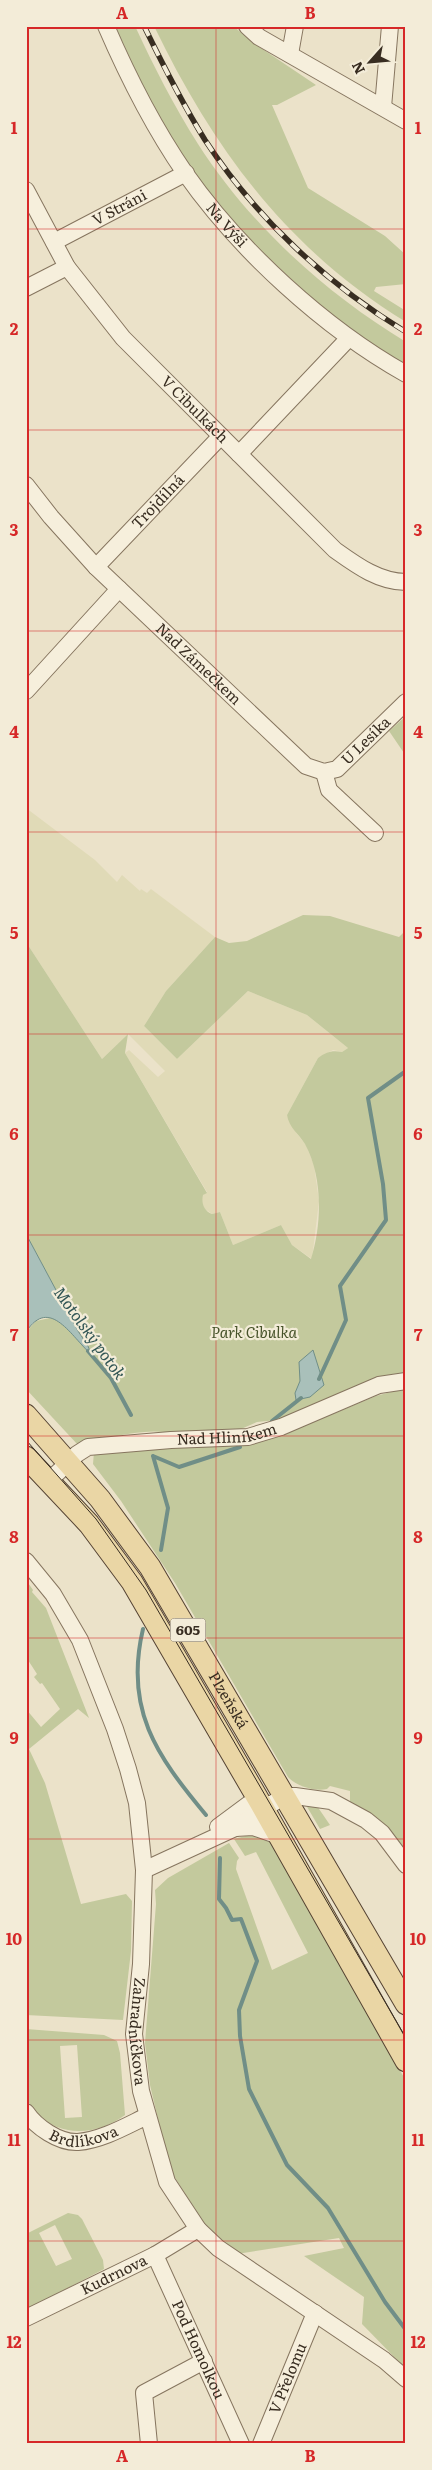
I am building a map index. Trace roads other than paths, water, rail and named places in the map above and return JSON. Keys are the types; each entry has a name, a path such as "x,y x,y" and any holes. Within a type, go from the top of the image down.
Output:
{"main road":[{"name":"Plzeňská","path":"26,1415 70,1462 150,1567 270,1804 406,2004"},
{"name":"Plzeňská","path":"26,1457 50,1480 89,1524 132,1582 247,1782 270,1804 279,1836 406,2061"}],"street":[{"name":"Na Výši","path":"106,26 124,68 186,174 230,229 286,284 348,338 406,374"},
{"path":"247,26 259,37 406,121"},
{"path":"290,54 295,26"},
{"path":"383,107 390,26"},
{"name":"V Stráni","path":"54,242 186,174"},
{"name":"V Cibulkách","path":"26,190 67,267 123,338 335,550 374,575 396,582 406,582"},
{"path":"26,288 67,267"},
{"path":"239,454 348,338"},
{"name":"Trojdílná","path":"96,567 221,436"},
{"name":"Nad Zámečkem","path":"26,485 50,517 119,590 306,766 324,772"},
{"path":"26,691 119,590"},
{"name":"U Lesíka","path":"324,772 337,769 406,702"},
{"path":"324,772 329,790 375,833"},
{"name":"Nad Hliníkem","path":"50,1480 88,1448 116,1443 248,1436 281,1427 379,1386 406,1381"},
{"name":"Zahradníčkova","path":"26,1561 53,1594 72,1624 116,1729 137,1803 144,1870 141,1964 134,2034 141,2091 167,2182 198,2229 218,2248 384,2360 406,2379"},
{"path":"233,1824 247,1782"},
{"path":"144,1870 233,1824 248,1804 331,1801 352,1812 382,1833 406,1865"},
{"path":"233,1824 253,1827 279,1836"},
{"name":"Brdlíkova","path":"26,2112 31,2120 43,2130 58,2137 77,2142 106,2134 147,2116"},
{"name":"Kudrnova","path":"26,2318 155,2255 198,2229"},
{"name":"Pod Homolkou","path":"155,2255 242,2444"},
{"name":"V Přelomu","path":"260,2444 315,2313"},
{"path":"149,2444 144,2393 204,2361"}],"water":[{"path":"26,1234 91,1354 68,1330 52,1318 44,1318 35,1322 26,1332"},
{"path":"313,1350 324,1385 310,1397 296,1400 295,1393 300,1381 299,1362"}],"waterway":[{"path":"319,1379 346,1320 340,1286 386,1220 383,1184 368,1098 406,1071"},
{"name":"Motolský potok","path":"88,1351 111,1378 131,1415"},
{"path":"272,1421 301,1398"},
{"path":"153,1456 179,1467 240,1447"},
{"name":"Motolský potok","path":"153,1456 168,1508 161,1550"},
{"name":"Motolský potok","path":"143,1629 138,1658 138,1683 141,1707 159,1751 172,1772 206,1815"},
{"name":"Motolský potok","path":"220,1858 219,1899 232,1920 241,1919 257,1961 239,2010 240,2036 249,2089 287,2165 328,2208 385,2302 406,2330"}],"tram line":[{"path":"26,1440 96,1519 146,1590 406,2038"}],"railway":[{"path":"144,26 173,84 205,140 247,196 270,222 321,271 348,293 406,332"}],"park label":[{"name":"Park Cibulka","path":"254,1333"}]}
